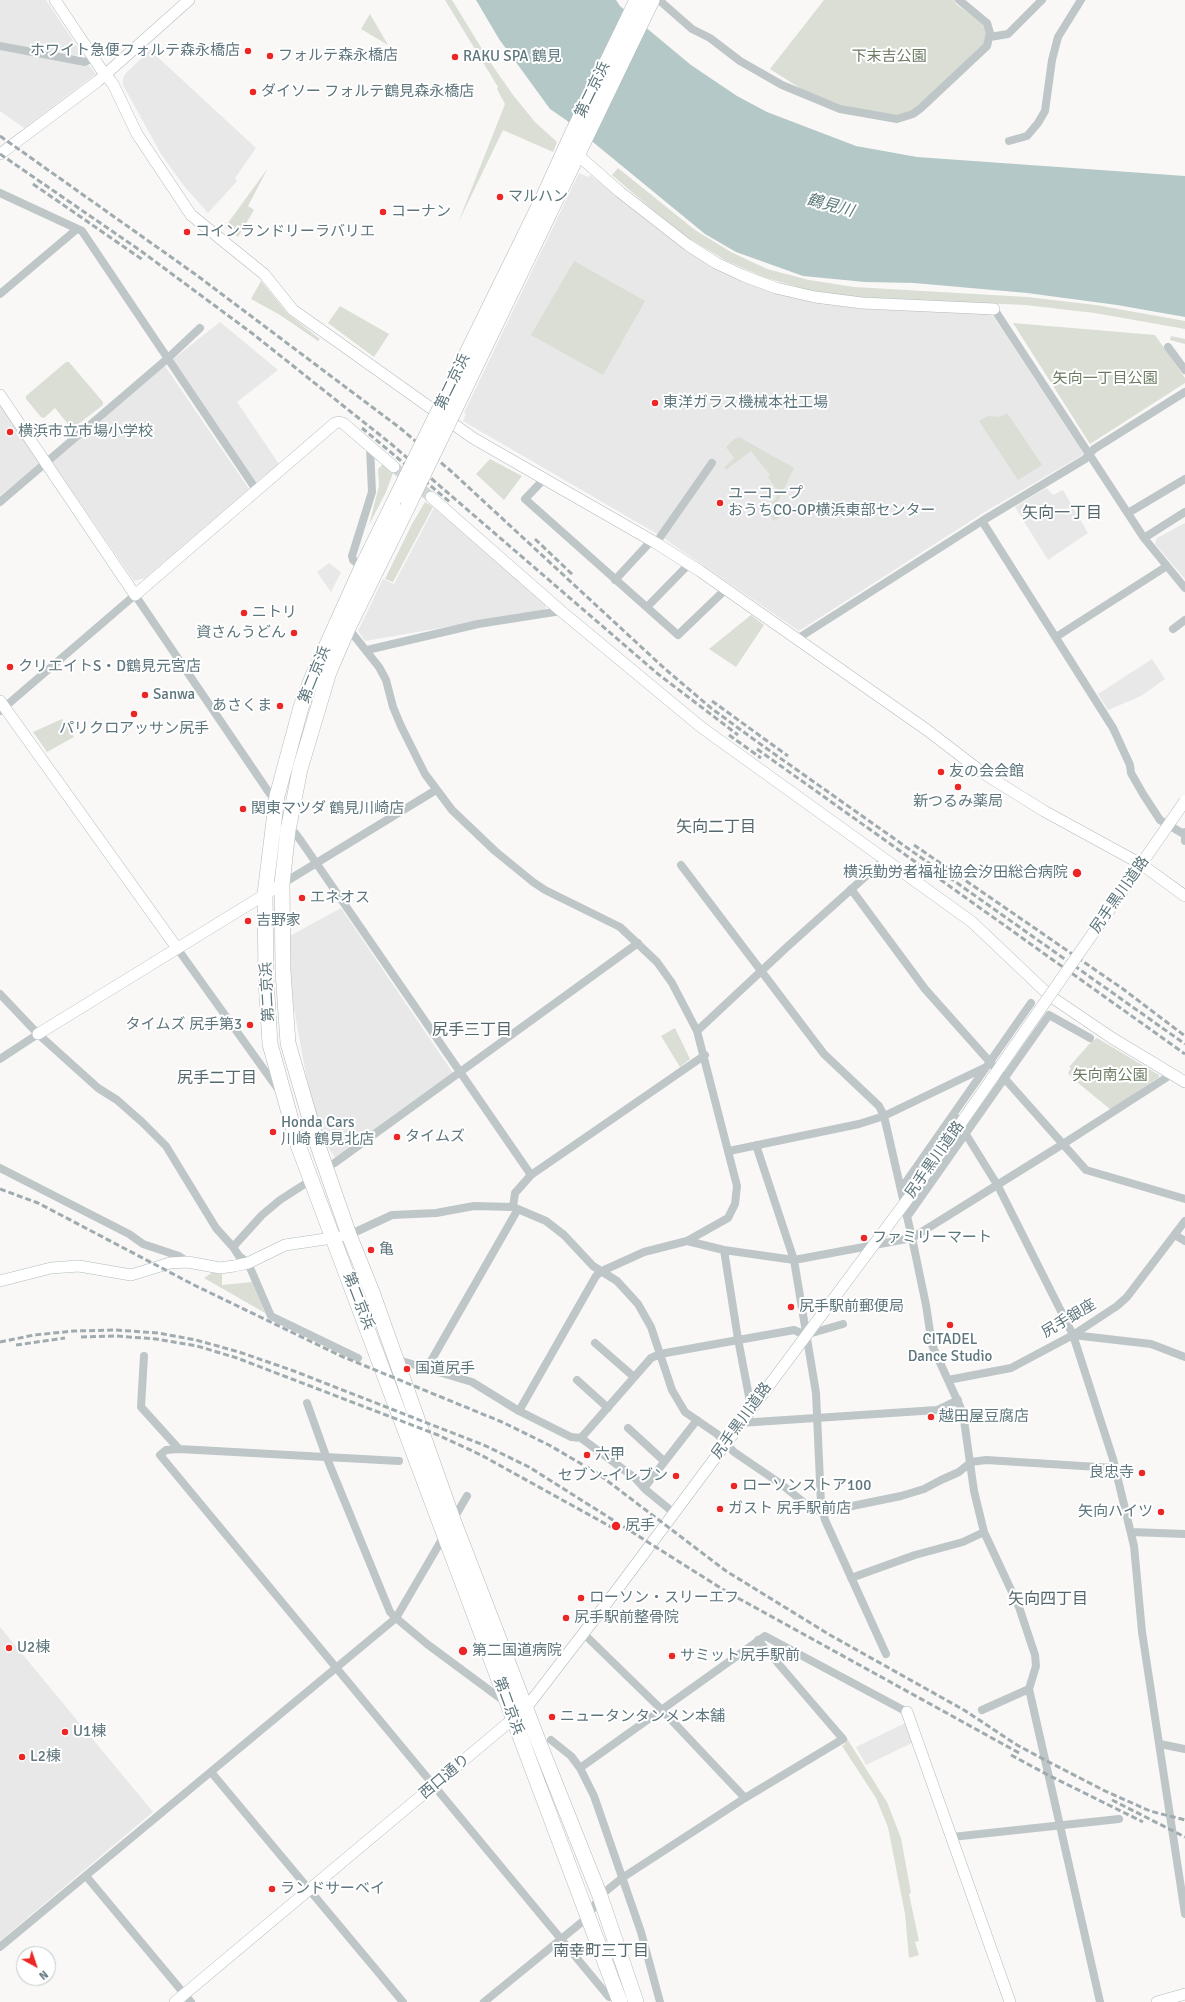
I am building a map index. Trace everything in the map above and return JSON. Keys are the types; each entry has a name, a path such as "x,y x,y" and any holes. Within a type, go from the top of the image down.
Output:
{"highway":[{"name":"第二京浜","path":"636,2002 600,1896 453,1520 326,1168 288,1043 283,971 282,884 288,830 300,768 329,672 402,502 449,407 542,200 575,144 638,9 652,0"},
{"name":"第二京浜","path":"402,502 362,567 312,678 301,707 277,796 265,894 266,978 270,1044 298,1145 418,1460 444,1536 619,2000"}],"street":[{"path":"54,0 93,58 113,84 137,134 191,215 264,274 292,310 473,438 654,541 689,564 927,730 983,773 1044,811 1140,864 1183,894"},
{"path":"0,154 106,75 189,0"},
{"path":"659,0 692,28 710,38 740,61 774,81 803,95 840,109 897,119 906,117 921,108 980,55 987,46 990,37 986,23 959,0"},
{"path":"990,37 1008,34 1042,0"},
{"path":"1009,141 1027,136 1038,123 1044,111 1052,60 1058,37 1081,0"},
{"path":"0,46 85,62 93,58"},
{"path":"575,144 620,192 688,245 716,263 770,286 816,297 862,303 994,309 1144,538 1185,588"},
{"path":"0,193 82,231 257,492"},
{"path":"0,294 77,229"},
{"path":"0,502 167,359 200,328"},
{"path":"1168,347 1185,370"},
{"path":"797,639 982,521 1084,459 1089,454 1185,392"},
{"path":"0,395 270,794 277,796"},
{"path":"284,1095 2,706 257,492 335,423 343,423 394,467"},
{"path":"362,567 353,560 352,556 372,492 370,447"},
{"path":"615,580 654,541 712,463"},
{"path":"544,479 525,500 678,635 726,589"},
{"path":"1128,513 1185,479"},
{"path":"431,497 562,611 701,727 972,922 1050,996 1112,1038 1185,1082"},
{"path":"1144,538 1185,512"},
{"path":"982,521 1113,728 1130,765 1131,773 1143,794 1160,820 1182,833 1185,832"},
{"path":"647,607 689,564"},
{"path":"1056,637 1167,566"},
{"path":"367,650 478,624 562,611"},
{"path":"1173,629 1185,620"},
{"path":"348,628 367,650 386,680 392,707 425,774 452,810 495,851 545,890 620,927 638,943 667,974 697,1031 737,1186 737,1196 732,1212 721,1223 687,1241 644,1252 602,1270 596,1276 519,1411"},
{"path":"0,1059 177,948 436,790"},
{"name":"尻手黒川道路","path":"674,1513 751,1407 904,1204 1185,801"},
{"path":"288,830 295,832 459,1073 531,1175"},
{"path":"697,1031 885,859"},
{"path":"681,865 824,1054 857,1083 879,1106 884,1116 912,1238 926,1305 932,1345 963,1413 974,1491 984,1532 1020,1607 1035,1655 1036,1666 1029,1689 1100,2002"},
{"path":"851,889 925,989 988,1064 1005,1079 1086,1170 1185,1199"},
{"path":"326,1168 638,943"},
{"path":"0,994 38,1034 98,1088 117,1100 160,1139 178,1165 196,1198 216,1228 239,1256 248,1263 271,1316 358,1358"},
{"path":"901,1188 1032,1004"},
{"path":"907,1217 967,1134 1049,1015 1090,1038"},
{"path":"427,1368 516,1208 515,1193 531,1175 704,1056"},
{"path":"729,1151 859,1124 884,1116 988,1064"},
{"path":"687,1241 724,1250 794,1260 872,1247 912,1238 998,1186 1172,1074"},
{"path":"954,1115 998,1186 1073,1335 1112,1455 1131,1532 1142,1632 1185,1914"},
{"path":"756,1145 794,1260 805,1335 812,1366 817,1419 820,1504 851,1578 886,1654"},
{"path":"0,1168 129,1234 144,1244 179,1256 188,1262"},
{"path":"233,1247 262,1215 280,1200 311,1180"},
{"path":"0,1281 51,1268 79,1266 131,1275 170,1263 188,1262 220,1268 248,1263 285,1245 349,1235 392,1215 436,1213 474,1206 516,1208 546,1221 564,1235 593,1266 602,1270 617,1281 638,1304 651,1327 676,1398 685,1412 716,1434 725,1443 812,1509 823,1512 901,1496 924,1489 958,1472 971,1462 986,1460 1114,1468"},
{"name":"尻手銀座","path":"948,1380 1011,1368 1073,1335 1117,1306 1127,1296 1185,1221"},
{"path":"1175,1235 1185,1241"},
{"path":"724,1250 738,1339 751,1407"},
{"path":"582,1438 651,1358 660,1354 794,1330 805,1335 843,1324"},
{"path":"1073,1335 1151,1344 1185,1357"},
{"path":"595,1343 634,1378"},
{"path":"144,1356 141,1407 179,1449"},
{"path":"394,1359 472,1382 519,1411 571,1436 582,1438 636,1478 644,1488 674,1513"},
{"path":"577,1380 608,1408"},
{"path":"740,1423 937,1410 958,1400"},
{"path":"307,1403 326,1456 390,1612 508,1704"},
{"path":"644,1488 697,1420"},
{"path":"628,1428 664,1461"},
{"path":"400,1461 179,1449 166,1450 160,1455 562,1938 609,1997 619,2000"},
{"path":"453,1520 467,1496"},
{"name":"西口通り","path":"175,2002 188,1998 310,1890 526,1708 584,1634 674,1513"},
{"path":"851,1578 915,1555 962,1542 984,1532"},
{"path":"1131,1532 1185,1534"},
{"path":"0,1948 396,1618 444,1536"},
{"path":"584,1634 660,1709 745,1798"},
{"path":"580,1768 660,1709 765,1636 907,1712 1010,2002"},
{"path":"484,2002 588,1917 600,1896 622,1878 745,1798 843,1739 758,1640"},
{"path":"982,1710 1029,1689"},
{"path":"551,1740 571,1756 580,1768 594,1796 641,1932 660,2002"},
{"path":"1160,1744 1185,1749"},
{"path":"211,1772 403,2002"},
{"path":"952,1837 1119,1819"},
{"path":"86,1876 188,1998"},
{"path":"1157,2002 1185,1994"}],"shaded area":[{"path":"0,0 46,0 82,54 74,56 0,42"},
{"path":"0,49 90,66 96,74 24,128 0,111"},
{"path":"150,50 256,148 235,178 237,181 208,213 184,186 161,154 123,85 123,78 126,73"},
{"path":"579,173 588,177 590,175 686,249 754,284 993,316 1084,454 983,513 799,631 659,535 463,421 466,414 464,413"},
{"path":"220,322 278,370 237,402 279,464 255,483 172,360"},
{"path":"165,366 249,489 145,578 134,581 52,462"},
{"name":"横浜市立市場小学校","path":"0,403 40,463 0,496"},
{"path":"1046,488 1053,495 1063,490 1088,533 1048,560 1015,507"},
{"path":"434,508 546,604 545,610 365,641 358,631 383,579 394,584"},
{"path":"1185,523 1185,579 1155,544 1157,538"},
{"path":"329,563 341,572 331,592 317,572"},
{"path":"1152,659 1165,679 1141,696 1108,710 1098,694"},
{"path":"341,908 453,1073 336,1159 323,1140 310,1097 293,1003 288,937"},
{"path":"0,1627 153,1812 0,1941"},
{"path":"905,1723 912,1743 866,1765 856,1747"}],"green space":[{"path":"445,0 452,0 490,62 513,95 535,122 557,142 553,152 503,130 458,223 505,104 497,89 498,87"},
{"name":"下末吉公園","path":"824,0 954,0 956,4 981,22 988,34 985,45 911,112 896,117 841,105 806,92 770,69"},
{"path":"370,14 388,45 361,29"},
{"path":"268,168 248,206 254,210 238,237 225,227"},
{"path":"618,168 695,230 731,252 767,269 809,280 854,287 1027,297 1096,305 1185,321 1185,329 1095,313 1025,305 852,297 808,290 763,277 725,260 688,238 612,175"},
{"path":"574,261 645,301 603,375 531,335"},
{"path":"261,281 288,314 320,339 318,341 280,315 251,299"},
{"path":"340,306 389,334 374,357 328,323"},
{"name":"矢向一丁目公園","path":"1013,323 1155,335 1185,378 1185,383 1090,444"},
{"path":"1171,336 1185,339 1185,344 1170,340"},
{"path":"66,362 69,362 103,402 103,405 72,429 55,408 44,418 41,417 26,399 26,396"},
{"path":"1007,413 1042,465 1018,480 979,421 988,416 1000,417"},
{"path":"739,437 794,468 773,511 780,517 774,521 764,508 775,500 779,492 768,477 770,475 751,451 727,469 724,468 734,458 726,447 733,440"},
{"path":"490,459 522,476 504,500 476,474"},
{"path":"383,464 393,473 386,492 369,525 379,486 378,469"},
{"path":"425,502 433,507 393,582 385,579 412,524"},
{"path":"751,615 764,625 736,667 709,649"},
{"path":"62,719 74,737 47,752 33,732"},
{"path":"675,1028 690,1059 680,1067 661,1036"},
{"name":"矢向南公園","path":"1097,1038 1159,1075 1159,1077 1111,1110 1068,1073 1071,1068 1069,1067 1091,1042"},
{"path":"213,1272 222,1274 222,1285 252,1282 265,1313 204,1278"},
{"path":"846,1737 887,1802 901,1838 911,1893 909,1894 919,1941 915,1942 919,1955 909,1958 905,1914 888,1827 876,1798 842,1746 845,1744 844,1741"}],"water":[{"name":"鶴見川","path":"476,0 616,0 620,6 691,65 737,96 767,112 856,146 917,157 1185,176 1185,317 1117,305 1027,293 914,283 865,282 803,276 736,252 705,234 566,120 550,109 499,39"}],"tunnel":[{"path":"394,467 431,497"}],"railway":[{"path":"0,136 195,274 400,428 452,472 664,668 711,708 1185,1044"},
{"path":"0,154 141,251 253,334 390,443 658,674 738,735"},
{"path":"33,184 143,260"},
{"path":"362,428 451,503"},
{"path":"535,539 574,576"},
{"path":"712,701 788,756"},
{"path":"729,735 761,758"},
{"path":"757,749 1185,1054"},
{"path":"914,845 1123,989 1185,1036"},
{"path":"0,1189 38,1203 194,1285 341,1356 502,1422 549,1445 597,1473 726,1571 830,1635 964,1710 1017,1745 1045,1760 1105,1791 1150,1811 1185,1820"},
{"path":"0,1342 34,1335 74,1331 115,1330 158,1333 196,1340 239,1352 294,1371 486,1446 529,1467 727,1592 1021,1754"},
{"path":"81,1337 116,1336 156,1339 197,1346 237,1358 438,1435 481,1455 613,1528"},
{"path":"16,1345 65,1338"},
{"path":"1011,1755 1143,1822"},
{"path":"1112,1800 1185,1837"}],"place":[{"name":"ホワイト急便フォルテ森永橋店","path":"248,51"},
{"name":"フォルテ森永橋店","path":"270,56"},
{"name":"RAKU SPA 鶴見","path":"455,57"},
{"name":"ダイソー フォルテ鶴見森永橋店","path":"253,92"},
{"name":"マルハン","path":"500,197"},
{"name":"コーナン","path":"383,212"},
{"name":"コインランドリーラバリエ","path":"187,232"},
{"name":"東洋ガラス機械本社工場","path":"655,403"},
{"name":"横浜市立市場小学校","path":"10,432"},
{"name":"ユーコープ おうちCO-OP横浜東部センター","path":"720,503"},
{"name":"ニトリ","path":"244,613"},
{"name":"資さんうどん","path":"294,633"},
{"name":"クリエイトS・D鶴見元宮店","path":"10,667"},
{"name":"Sanwa","path":"145,695"},
{"name":"あさくま","path":"280,706"},
{"name":"パリクロアッサン尻手","path":"134,714"},
{"name":"友の会会館","path":"941,772"},
{"name":"新つるみ薬局","path":"958,787"},
{"name":"関東マツダ 鶴見川崎店","path":"243,809"},
{"name":"横浜勤労者福祉協会汐田総合病院","path":"1077,873"},
{"name":"エネオス","path":"302,898"},
{"name":"吉野家","path":"248,921"},
{"name":"タイムズ 尻手第3","path":"250,1025"},
{"name":"Honda Cars 川崎 鶴見北店","path":"273,1132"},
{"name":"タイムズ","path":"397,1137"},
{"name":"ファミリーマート","path":"864,1238"},
{"name":"亀","path":"371,1250"},
{"name":"尻手駅前郵便局","path":"791,1307"},
{"name":"CITADEL Dance Studio","path":"950,1325"},
{"name":"国道尻手","path":"407,1369"},
{"name":"越田屋豆腐店","path":"931,1417"},
{"name":"六甲","path":"587,1455"},
{"name":"良忠寺","path":"1142,1473"},
{"name":"セブン-イレブン","path":"676,1476"},
{"name":"ローソンストア100","path":"734,1486"},
{"name":"ガスト 尻手駅前店","path":"720,1509"},
{"name":"矢向ハイツ","path":"1161,1512"},
{"name":"尻手","path":"616,1526"},
{"name":"ローソン・スリーエフ","path":"581,1598"},
{"name":"尻手駅前整骨院","path":"566,1618"},
{"name":"U2棟","path":"9,1648"},
{"name":"第二国道病院","path":"463,1651"},
{"name":"サミット尻手駅前","path":"672,1656"},
{"name":"ニュータンタンメン本舗","path":"552,1717"},
{"name":"U1棟","path":"65,1732"},
{"name":"L2棟","path":"22,1757"},
{"name":"ランドサーベイ","path":"272,1889"}],"district":[{"name":"矢向一丁目","path":"1062,514"},
{"name":"矢向二丁目","path":"716,828"},
{"name":"尻手三丁目","path":"472,1031"},
{"name":"尻手二丁目","path":"217,1079"},
{"name":"矢向四丁目","path":"1048,1600"},
{"name":"南幸町三丁目","path":"601,1952"}]}
